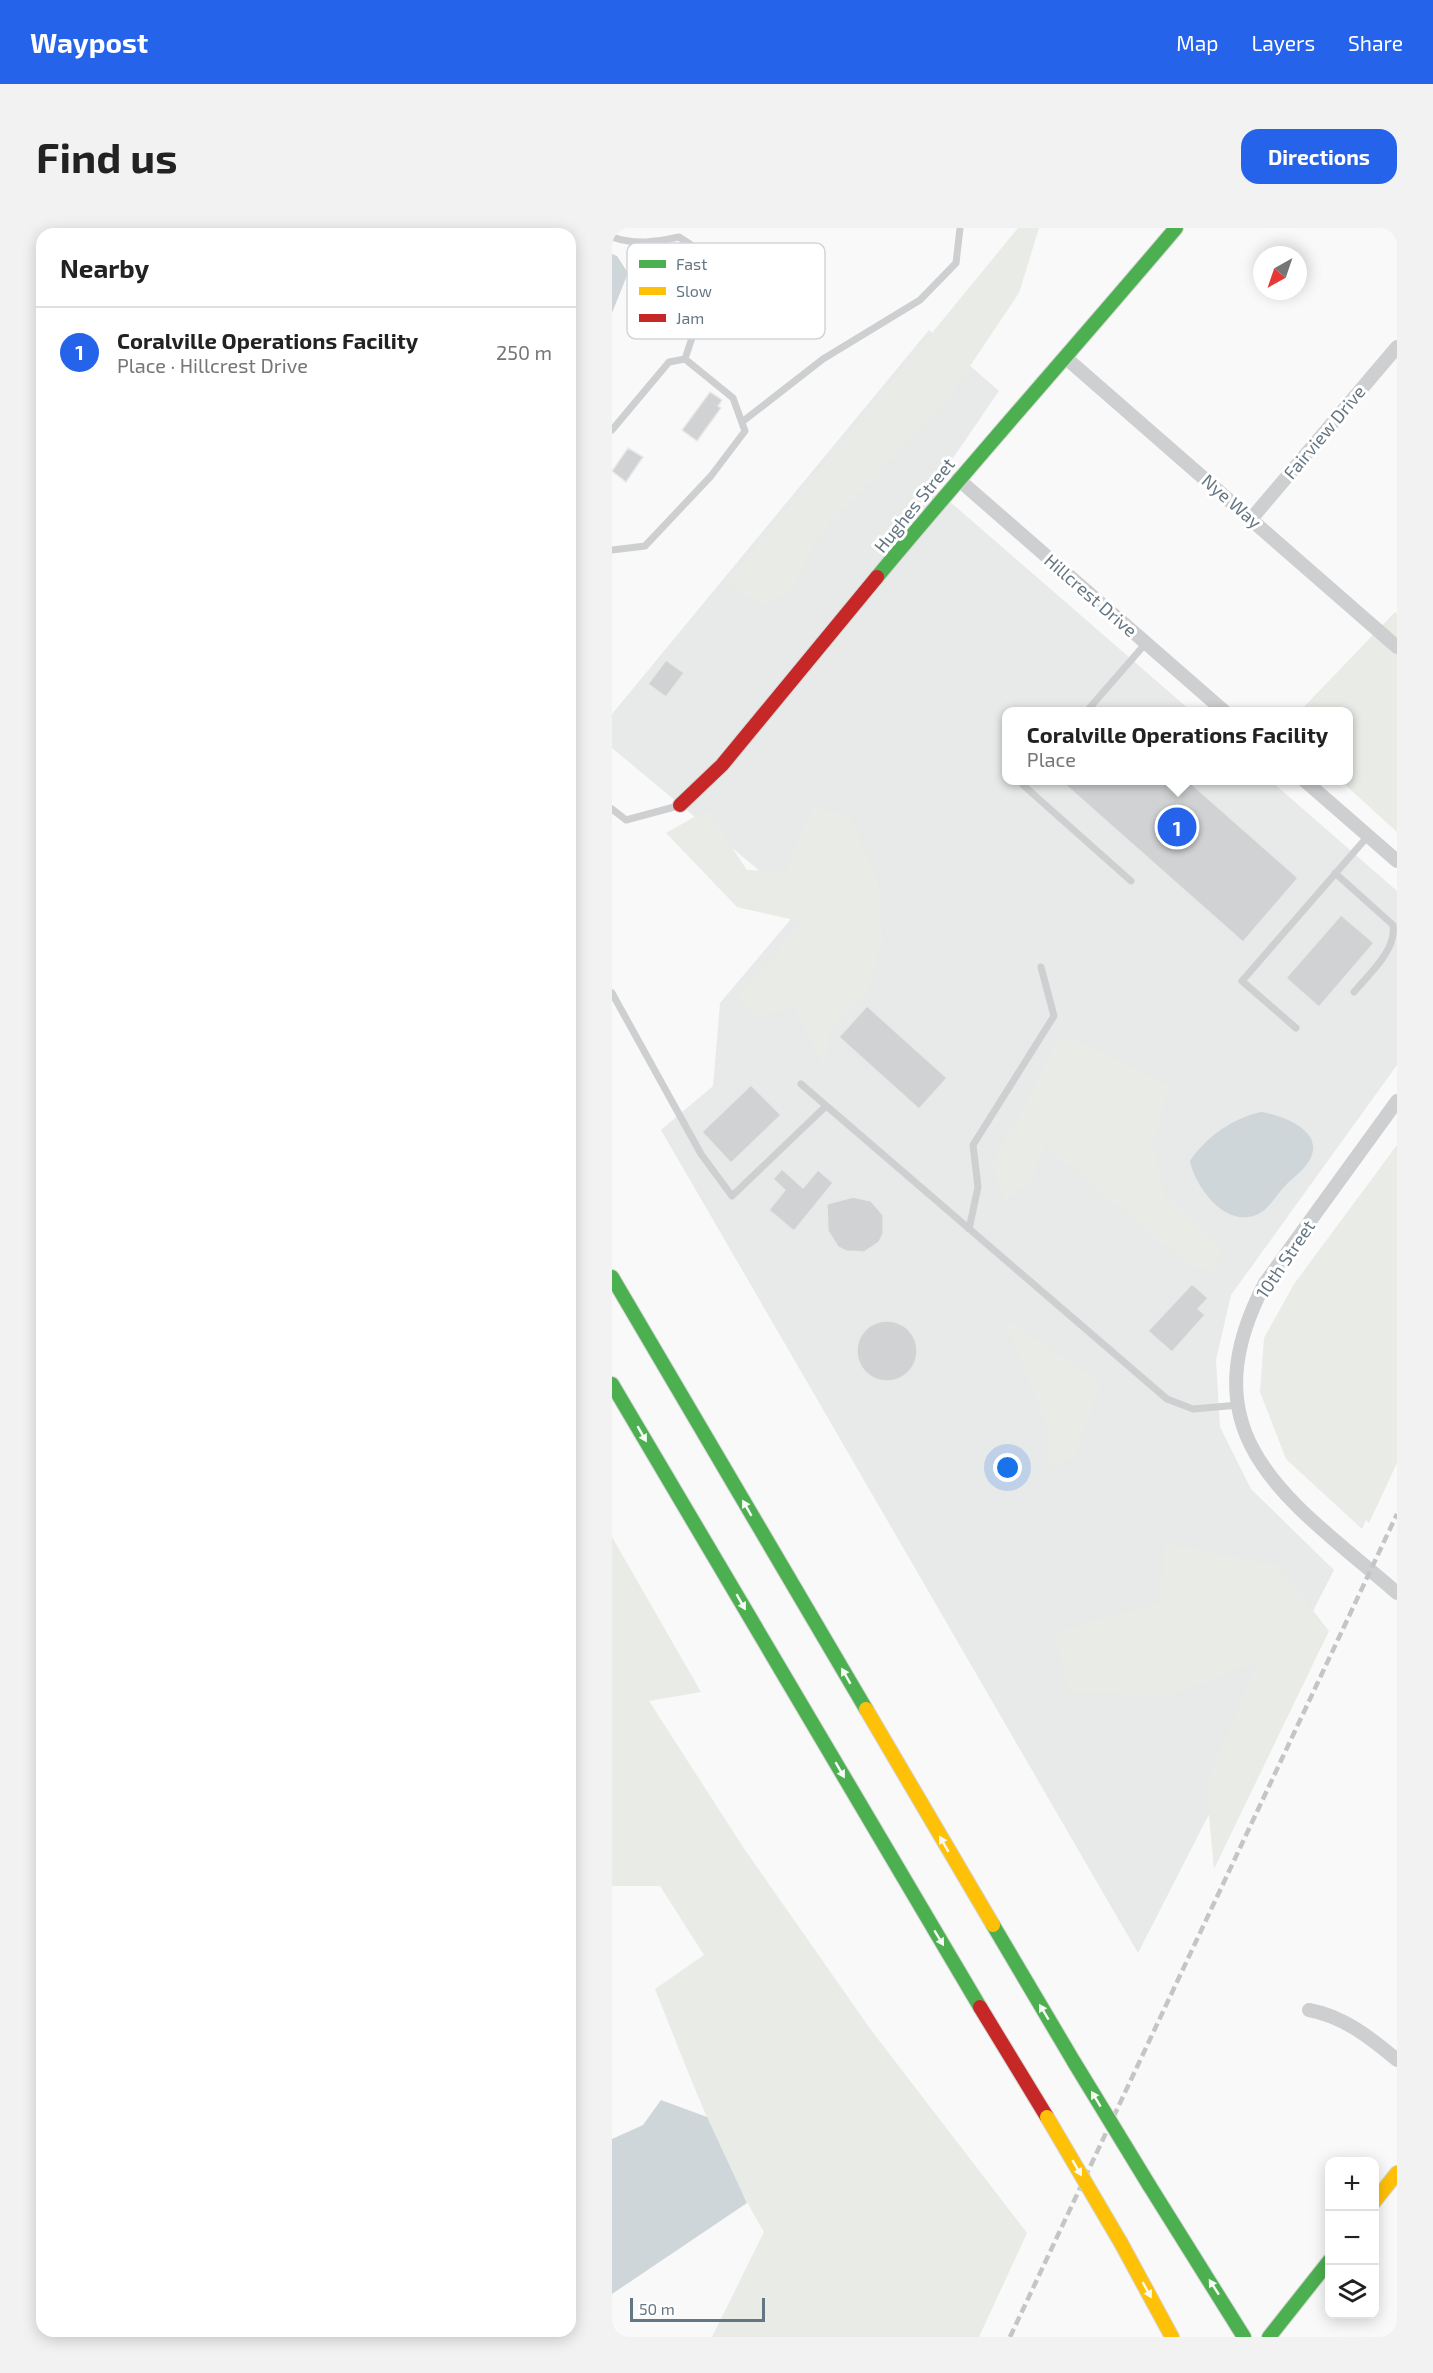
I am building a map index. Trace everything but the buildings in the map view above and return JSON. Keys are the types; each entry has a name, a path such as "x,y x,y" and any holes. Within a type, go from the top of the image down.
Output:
{"main road":[{"name":"Hughes Street","path":"680,805 722,765 958,479 1066,358 1176,228"},
{"path":"612,1278 1074,2062 1244,2337"},
{"path":"612,1384 930,1924 1047,2117 1121,2243 1172,2337"},
{"path":"1379,2196 1397,2174"},
{"path":"1269,2337 1325,2265"}],"street":[{"name":"Fairview Drive","path":"1252,518 1397,347"},
{"name":"Nye Way","path":"1066,358 1252,518 1397,647"},
{"name":"Hillcrest Drive","path":"958,479 1220,707"},
{"path":"1310,785 1397,861"},
{"name":"10th Street","path":"1397,1101 1265,1283 1250,1312 1236,1364 1239,1405 1251,1446 1266,1472 1287,1499 1397,1593"},
{"path":"1309,2010 1335,2018 1354,2028 1397,2060"}],"lane":[{"path":"742,422 823,358 920,300 956,263 960,228"},
{"path":"612,237 627,242 654,243 680,237 689,243"},
{"path":"685,359 692,339"},
{"path":"612,430 669,362 685,359 733,398 745,431 711,476 645,546 612,550"},
{"path":"1090,707 1146,643"},
{"path":"1023,785 1131,881"},
{"path":"612,809 626,820 680,805"},
{"path":"1296,1028 1242,981 1368,836"},
{"path":"1335,873 1393,926 1396,937 1393,946 1354,992"},
{"path":"969,1229 978,1187 973,1145 1053,1016 1041,967"},
{"path":"612,993 701,1155 732,1196 826,1106"},
{"path":"801,1084 1167,1399 1193,1409 1239,1405"}],"shaded area":[{"path":"1018,228 1039,228 1019,293 940,411 825,528 790,592 761,606 727,583"},
{"path":"612,254 617,256 627,271 627,276 612,313"},
{"path":"929,330 999,391 933,487 1186,707 1002,707 1002,785 1276,785 1397,891 1397,1065 1231,1295 1216,1360 1220,1427 1251,1489 1334,1570 1138,1953 661,1130 713,1086 720,1003 802,906 612,748 612,714"},
{"path":"1395,612 1397,614 1397,832 1345,785 1353,785 1353,707 1304,707"},
{"path":"813,805 851,818 878,880 883,940 868,992 840,1018 829,1038 824,1067 795,1007 756,1017 736,995 803,922 737,907 666,833 707,810 747,870 786,871"},
{"path":"1060,1035 1100,1051 1169,1086 1153,1144 1166,1197 1223,1250 1213,1272 1189,1265 1045,1145 1033,1178 1004,1202 992,1166"},
{"path":"1261,1112 1285,1119 1302,1128 1312,1142 1312,1155 1306,1165 1258,1214 1242,1217 1231,1215 1221,1209 1204,1192 1190,1161 1204,1144 1221,1130 1240,1119"},
{"path":"1397,1145 1397,1463 1369,1523 1366,1520 1362,1529 1286,1459 1260,1392 1264,1338 1294,1284"},
{"path":"1003,1317 1101,1383 1075,1456 1047,1468 1047,1426"},
{"path":"612,1537 701,1692 649,1701 743,1847 871,2030 1027,2233 979,2337 712,2337 764,2232 718,2143 655,1989 704,1955 660,1886 612,1886"},
{"path":"1165,1543 1277,1565 1329,1631 1214,1869 1206,1784 1258,1661 1170,1696 1068,1693 1054,1632 1159,1603"},
{"path":"661,2100 707,2117 747,2203 612,2294 612,2139 643,2125"}],"railway":[{"path":"1010,2337 1397,1514"}],"traffic: fast":[{"path":"877,577 1176,228"},
{"path":"612,1277 866,1709"},
{"path":"612,1384 980,2007"},
{"path":"993,1925 1074,2062"},
{"path":"1074,2062 1149,2185"},
{"path":"1149,2185 1244,2337"},
{"path":"1269,2337 1326,2265"}],"traffic: slow":[{"path":"866,1709 993,1925"},
{"path":"1047,2117 1121,2243"},
{"path":"1379,2196 1397,2173"},
{"path":"1121,2243 1172,2337"}],"traffic: jam":[{"path":"680,805 722,765 877,577"},
{"path":"980,2007 1047,2117"}],"place":[{"name":"Coralville Operations Facility","path":"1177,827"}]}
